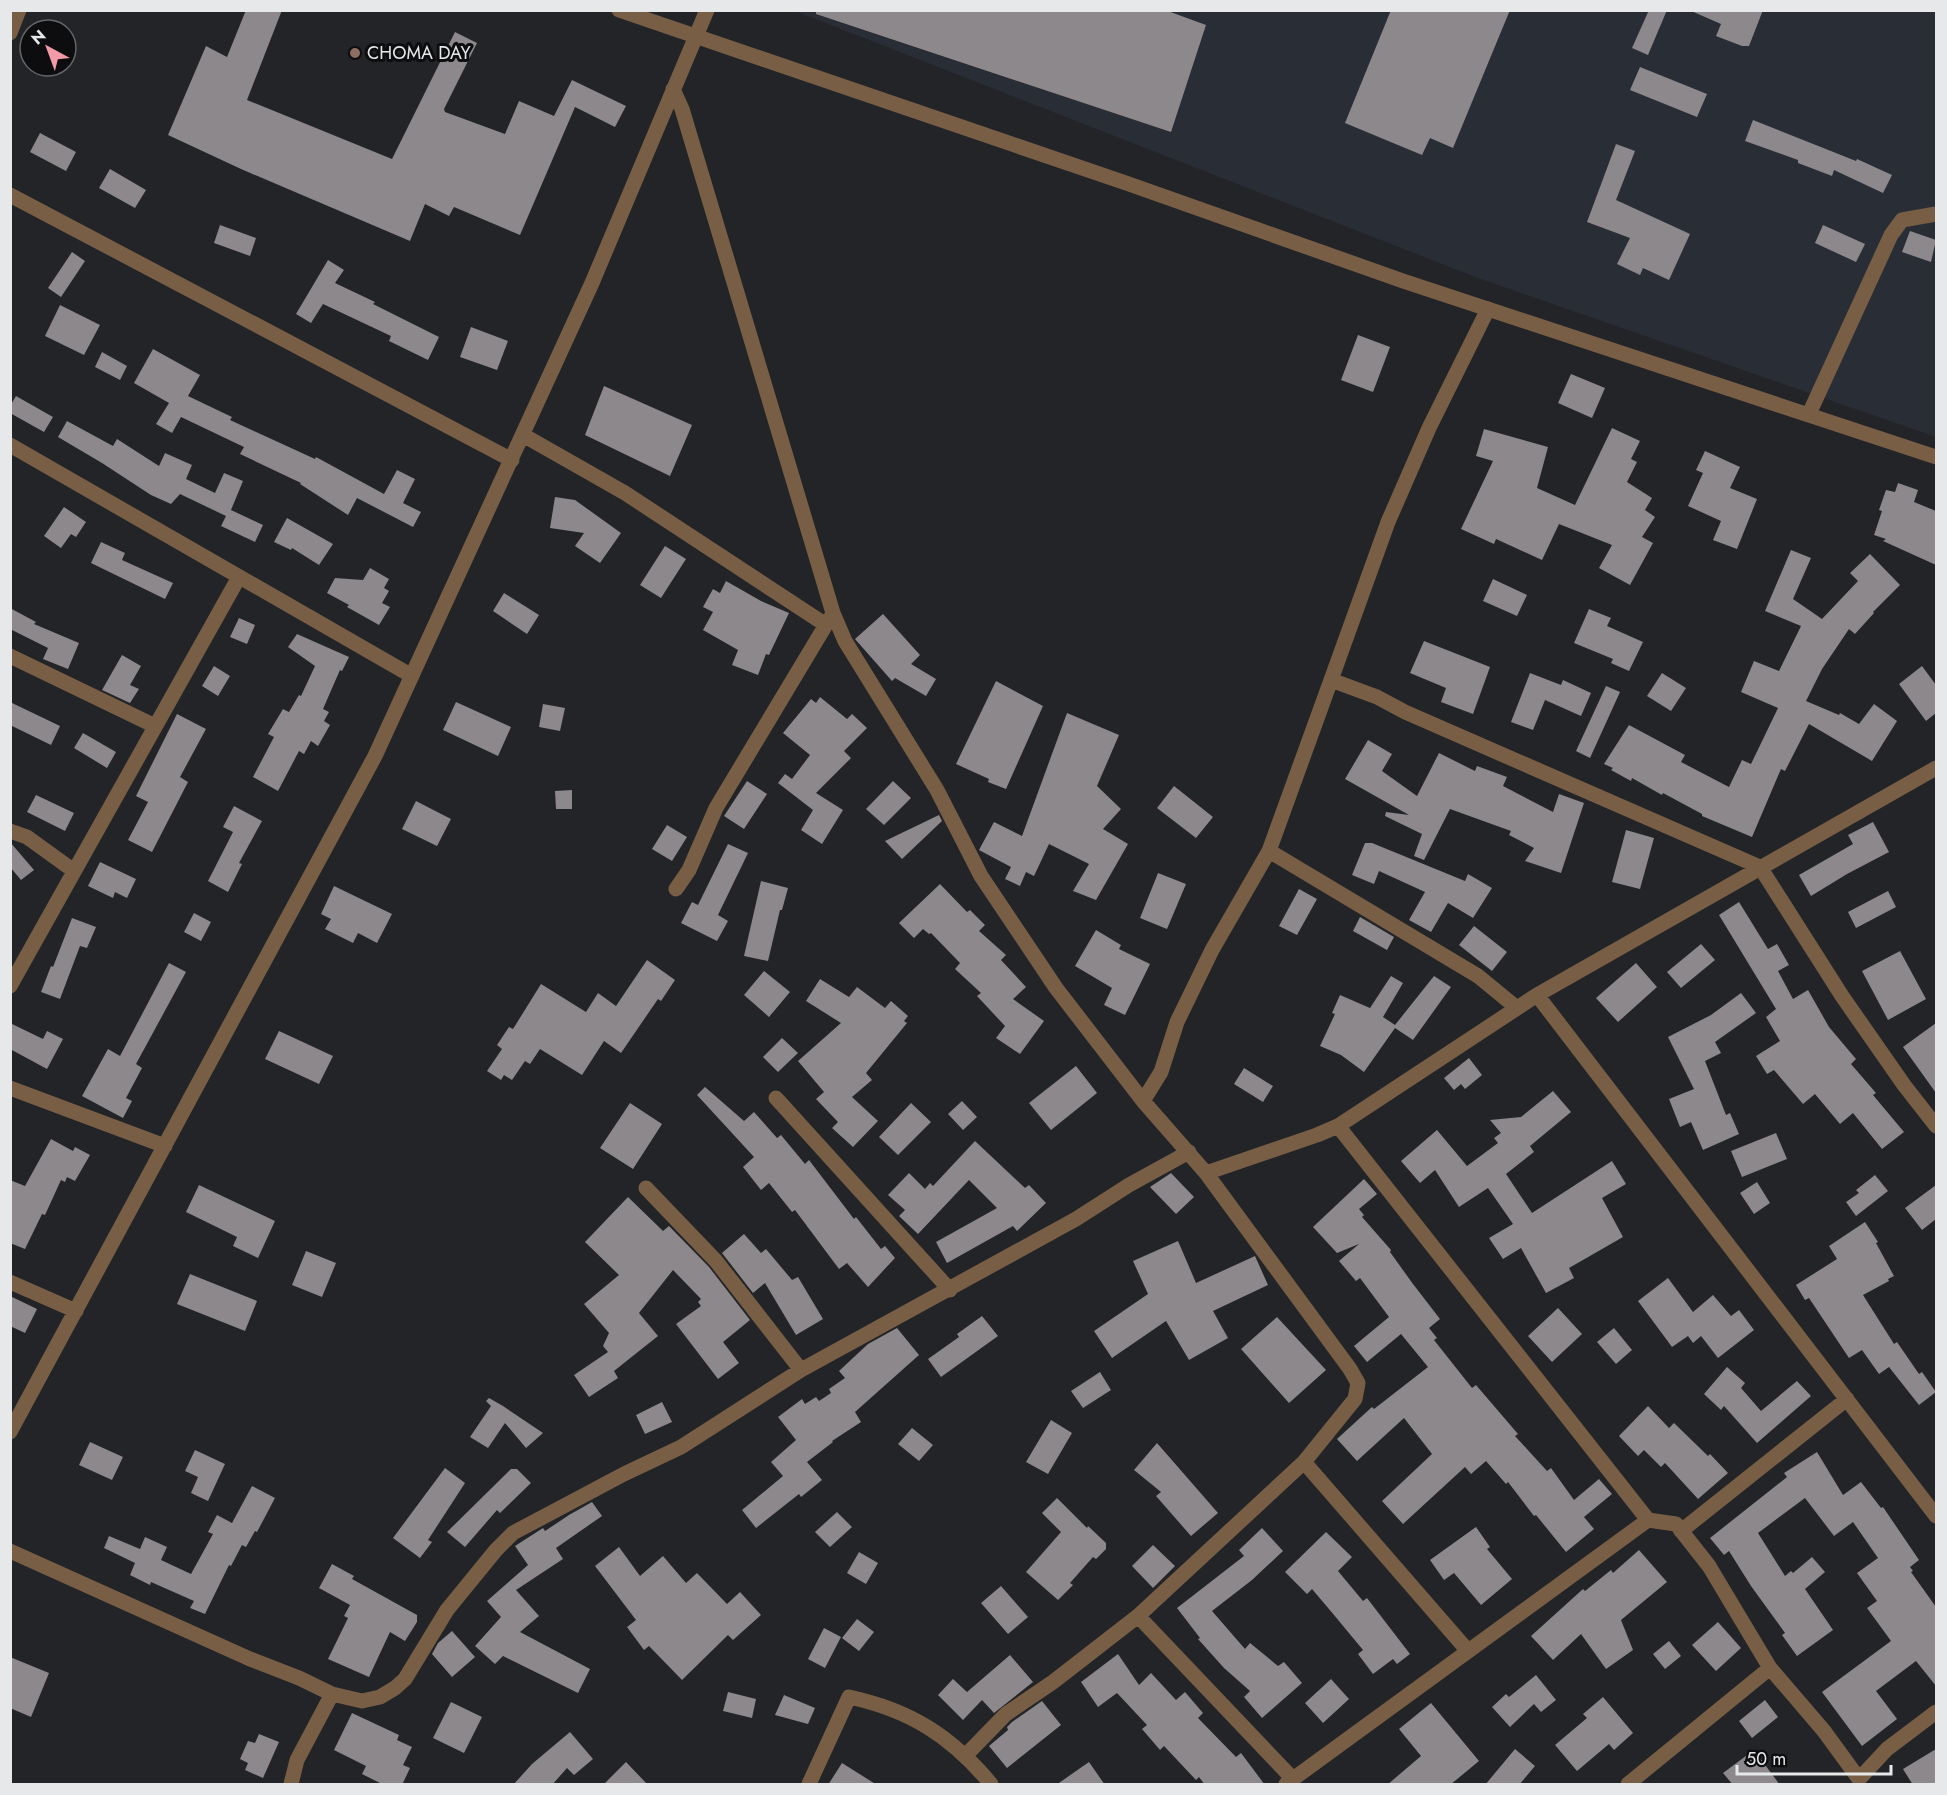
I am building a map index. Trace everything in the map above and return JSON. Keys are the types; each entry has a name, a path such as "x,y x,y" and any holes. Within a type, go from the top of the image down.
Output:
{"street":[{"path":"10,33 20,10"},
{"path":"619,10 1126,183 1338,259 1936,457"},
{"path":"10,1432 375,756 592,283 707,10"},
{"path":"673,89 685,120 829,619 937,790 981,876 1056,987 1143,1101 1206,1173 1344,1360 1358,1383 1355,1399 1304,1462 1138,1616 1053,1682 1006,1714 965,1756"},
{"path":"10,195 512,460"},
{"path":"1809,414 1892,235 1902,220 1936,214"},
{"path":"1143,1101 1161,1072 1177,1022 1212,950 1269,851 1388,522 1429,428 1488,309"},
{"path":"523,435 625,494 829,619"},
{"path":"10,445 412,676"},
{"path":"10,986 239,577"},
{"path":"676,889 689,870 716,808 829,619"},
{"path":"10,656 155,726"},
{"path":"1331,680 1377,697 1405,712 1760,867 1842,996 1904,1085 1936,1126"},
{"path":"1206,1173 1317,1136 1338,1126 1537,995 1936,768"},
{"path":"10,831 27,837 74,871"},
{"path":"1269,851 1478,976 1517,1008"},
{"path":"1537,995 1936,1516"},
{"path":"10,1088 165,1146"},
{"path":"776,1098 950,1290"},
{"path":"1338,1126 1648,1520 1676,1524 1710,1566 1770,1668 1824,1731 1856,1782 1887,1749 1936,1712"},
{"path":"10,1551 239,1655 299,1678 332,1694 362,1701 380,1697 395,1688 411,1671 447,1610 500,1545 513,1533 624,1474 681,1447 801,1370 877,1327 950,1290 1189,1152"},
{"path":"646,1188 716,1261 801,1370"},
{"path":"10,1282 76,1311"},
{"path":"1682,1531 1847,1400"},
{"path":"1304,1462 1468,1651"},
{"path":"1138,1616 1289,1782 1648,1520"},
{"path":"1628,1785 1770,1668"},
{"path":"291,1785 297,1760 332,1694"},
{"path":"809,1785 849,1697 875,1702 901,1711 928,1727 965,1756 991,1785"}],"shaded area":[{"path":"795,11 1936,11 1936,437 1478,278"}],"building":[{"path":"246,10 282,10 247,100 392,159 455,32 477,43 444,109 445,112 505,134 519,101 554,116 572,80 626,106 615,127 575,107 520,235 454,207 449,216 425,204 410,241 241,169 168,135 206,46 227,57"},
{"path":"816,10 1165,10 1206,25 1171,132 816,14"},
{"path":"1391,10 1510,10 1453,148 1430,138 1422,155 1345,123"},
{"path":"1649,10 1667,10 1648,55 1632,48"},
{"path":"1689,10 1763,10 1749,46 1742,46 1716,36 1721,24"},
{"path":"1640,67 1707,94 1697,117 1630,90"},
{"path":"1753,120 1856,161 1857,159 1892,175 1883,193 1834,170 1832,176 1798,163 1798,160 1745,141"},
{"path":"40,133 76,152 66,171 30,152"},
{"path":"1616,144 1635,151 1616,200 1690,234 1669,280 1643,268 1640,275 1617,264 1630,238 1587,222"},
{"path":"110,169 146,190 135,208 99,188"},
{"path":"220,225 256,238 250,256 214,243"},
{"path":"1823,225 1865,244 1856,262 1815,243"},
{"path":"1910,231 1936,240 1931,262 1902,252"},
{"path":"72,252 85,261 61,297 48,288"},
{"path":"328,260 344,270 335,283 439,337 428,360 389,341 391,336 323,304 311,323 296,314"},
{"path":"60,305 100,325 84,355 45,336"},
{"path":"471,327 508,341 497,370 460,357"},
{"path":"1358,335 1390,347 1373,392 1341,380"},
{"path":"153,349 200,375 188,396 232,417 230,420 315,459 316,457 384,494 397,470 415,479 403,503 421,512 413,527 357,498 348,515 301,483 240,454 244,447 181,417 172,433 156,424 169,403 134,383"},
{"path":"102,352 127,366 120,380 95,367"},
{"path":"1571,374 1605,388 1592,418 1558,403"},
{"path":"604,386 692,425 670,476 585,435"},
{"path":"16,396 53,417 44,432 10,413 10,406"},
{"path":"67,421 113,446 117,439 159,466 165,453 192,465 186,479 215,493 224,473 243,481 231,510 263,525 255,542 221,526 226,516 180,494 171,504 151,495 58,437"},
{"path":"1612,428 1640,441 1631,459 1637,462 1627,482 1652,498 1645,510 1655,517 1642,537 1653,543 1630,585 1599,568 1612,545 1559,524 1542,560 1496,539 1494,544 1461,529 1493,461 1476,456 1484,429 1548,447 1537,488 1575,505"},
{"path":"1705,451 1740,467 1730,488 1757,499 1737,549 1713,540 1721,521 1688,506 1703,473 1696,470"},
{"path":"1898,483 1918,490 1914,502 1936,511 1936,565 1874,535 1886,490 1895,492"},
{"path":"555,497 575,500 621,533 600,563 575,546 584,533 550,528"},
{"path":"64,507 86,522 76,537 71,534 61,548 44,536"},
{"path":"287,518 333,544 319,565 292,548 291,550 274,542"},
{"path":"101,542 125,553 122,560 173,583 165,599 91,563"},
{"path":"665,546 686,559 661,598 640,585"},
{"path":"1791,550 1811,558 1793,599 1822,619 1858,581 1850,573 1870,554 1900,585 1855,634 1849,629 1822,669 1806,701 1839,715 1840,713 1859,724 1874,704 1897,721 1872,761 1809,724 1785,771 1781,769 1752,837 1702,816 1632,778 1631,781 1604,764 1629,725 1685,755 1681,762 1729,787 1742,760 1751,764 1778,708 1741,692 1754,661 1779,671 1801,626 1765,611"},
{"path":"370,568 389,579 384,588 389,591 382,603 390,607 379,625 327,593 335,578 363,580"},
{"path":"1493,579 1527,595 1517,616 1483,601"},
{"path":"726,581 761,601 789,613 769,655 766,654 758,675 732,665 738,650 703,630 713,612 703,607 713,589 720,593"},
{"path":"504,593 539,615 527,634 493,611"},
{"path":"10,608 36,622 34,624 79,643 68,669 43,659 48,648 10,629"},
{"path":"1589,609 1611,618 1607,626 1643,642 1629,671 1611,663 1613,659 1574,643"},
{"path":"883,614 920,655 911,664 936,679 926,696 895,678 892,681 855,639"},
{"path":"239,618 255,625 247,644 230,637"},
{"path":"297,634 349,657 342,671 340,670 323,709 329,712 324,721 330,725 318,746 311,741 304,754 299,751 278,791 253,777 274,737 268,734 283,709 289,712 299,695 301,696 315,666 288,647"},
{"path":"1424,641 1490,667 1473,714 1441,702 1446,688 1410,673"},
{"path":"122,655 141,666 130,685 139,689 130,703 102,690"},
{"path":"214,666 230,676 218,696 202,686"},
{"path":"1922,666 1936,685 1936,713 1926,721 1899,684"},
{"path":"1530,673 1561,685 1563,680 1591,693 1581,716 1545,700 1533,730 1511,722"},
{"path":"1662,673 1686,688 1671,711 1647,696"},
{"path":"996,681 1043,706 1006,789 956,764"},
{"path":"1606,686 1620,692 1590,758 1576,751"},
{"path":"820,697 847,719 852,714 867,728 844,751 851,758 816,793 843,810 822,844 801,830 813,810 778,783 785,774 792,779 810,755 783,733 811,699 816,703"},
{"path":"10,702 60,726 51,745 10,725"},
{"path":"456,702 511,727 498,756 443,730"},
{"path":"543,704 565,708 560,731 539,727"},
{"path":"1067,713 1119,735 1097,786 1121,809 1103,829 1128,844 1096,900 1073,891 1089,864 1049,844 1034,876 1026,872 1020,886 1005,879 1011,867 979,850 994,822 1022,836"},
{"path":"177,714 206,729 180,777 188,782 152,852 128,840 148,802 136,796"},
{"path":"83,733 116,752 107,768 74,748"},
{"path":"1368,740 1392,754 1382,771 1417,796 1439,753 1475,771 1477,766 1507,777 1503,786 1553,812 1559,794 1584,803 1561,873 1525,861 1534,848 1509,835 1511,831 1450,809 1424,860 1414,856 1422,834 1385,816 1386,812 1409,815 1345,779"},
{"path":"747,781 767,794 744,829 724,816"},
{"path":"893,781 911,798 884,825 866,809"},
{"path":"1174,786 1213,817 1196,838 1157,808"},
{"path":"572,790 572,809 556,809 555,791"},
{"path":"36,795 74,813 65,831 27,812"},
{"path":"416,801 451,819 437,846 402,829"},
{"path":"234,806 262,821 239,863 242,864 228,892 208,881 233,832 223,827"},
{"path":"939,815 942,821 902,859 885,841"},
{"path":"1873,822 1889,852 1811,896 1799,875 1853,844 1848,835"},
{"path":"667,825 687,837 672,861 652,849"},
{"path":"1626,830 1654,838 1640,889 1612,882"},
{"path":"10,842 34,870 21,880 10,867"},
{"path":"1365,843 1372,843 1465,881 1468,874 1492,888 1473,918 1448,903 1431,932 1409,920 1425,892 1379,871 1374,884 1352,875"},
{"path":"728,844 748,853 718,915 728,921 717,941 681,923 692,902 698,905"},
{"path":"100,862 136,879 127,898 115,892 113,898 88,886"},
{"path":"1158,873 1186,884 1167,929 1140,918"},
{"path":"761,881 788,888 782,910 780,910 768,961 744,956"},
{"path":"940,884 967,912 970,910 985,925 979,931 1006,955 1001,960 1026,987 1013,999 1044,1021 1020,1054 996,1038 1005,1026 977,996 981,993 955,969 960,963 931,933 923,929 914,938 899,923"},
{"path":"334,886 392,914 377,943 358,933 353,943 325,929 331,919 321,914"},
{"path":"1299,889 1317,899 1297,935 1279,926"},
{"path":"1888,891 1896,907 1856,928 1848,912"},
{"path":"1739,902 1768,949 1777,944 1789,965 1778,971 1793,999 1808,990 1829,1027 1856,1059 1851,1064 1876,1093 1873,1095 1904,1132 1882,1149 1853,1113 1840,1124 1815,1094 1803,1104 1774,1070 1767,1074 1756,1056 1780,1041 1766,1017 1776,1009 1719,915"},
{"path":"194,913 211,922 201,941 184,932"},
{"path":"1360,917 1394,937 1387,950 1353,931"},
{"path":"72,918 96,927 87,948 80,946 60,999 41,992"},
{"path":"1474,926 1507,952 1492,971 1459,945"},
{"path":"1096,930 1121,945 1119,949 1150,964 1125,1015 1104,1005 1112,988 1075,966"},
{"path":"1701,944 1715,960 1681,988 1667,972"},
{"path":"1900,951 1926,999 1888,1020 1862,971"},
{"path":"647,960 675,980 661,1001 658,999 621,1053 604,1041 582,1075 540,1049 530,1064 525,1061 512,1080 504,1075 501,1080 487,1071 502,1049 497,1045 509,1027 513,1029 541,984 586,1012 598,993 616,1006"},
{"path":"169,963 186,972 136,1064 142,1068 126,1098 132,1101 123,1118 82,1096 108,1049 120,1056"},
{"path":"1636,963 1657,987 1618,1022 1596,998"},
{"path":"764,971 790,992 769,1017 744,995"},
{"path":"1391,976 1403,983 1383,1017 1395,1025 1434,976 1451,987 1413,1040 1395,1028 1364,1072 1341,1055 1320,1046 1335,1014 1332,1013 1340,995 1370,1008"},
{"path":"820,979 849,997 857,987 885,1008 891,1001 908,1016 904,1021 907,1023 866,1073 872,1080 852,1097 878,1121 853,1147 832,1128 838,1122 816,1099 824,1092 798,1061 841,1023 806,1001"},
{"path":"1741,993 1756,1013 1715,1042 1721,1053 1705,1061 1726,1115 1730,1113 1739,1134 1703,1150 1691,1122 1680,1127 1669,1099 1694,1089 1668,1037 1711,1015"},
{"path":"10,1023 43,1039 47,1031 63,1039 47,1069 10,1049"},
{"path":"1936,1023 1936,1093 1903,1047"},
{"path":"279,1031 333,1056 319,1084 265,1059"},
{"path":"782,1038 798,1053 778,1072 763,1057"},
{"path":"1469,1058 1482,1075 1465,1089 1461,1084 1454,1090 1444,1078"},
{"path":"1076,1066 1097,1093 1051,1130 1029,1103"},
{"path":"1244,1068 1273,1086 1263,1102 1234,1084"},
{"path":"705,1087 744,1121 754,1112 777,1138 781,1135 805,1164 809,1160 854,1219 856,1217 881,1249 885,1246 895,1258 868,1287 847,1263 839,1269 795,1210 792,1212 769,1183 761,1190 743,1167 754,1157 697,1095"},
{"path":"1553,1091 1571,1112 1530,1146 1534,1152 1506,1174 1532,1213 1612,1161 1626,1184 1602,1198 1623,1237 1569,1268 1574,1278 1546,1293 1521,1248 1503,1259 1489,1238 1513,1224 1488,1188 1459,1207 1435,1170 1420,1183 1401,1161 1437,1130 1467,1166 1498,1143 1494,1138 1501,1133 1490,1120 1521,1117"},
{"path":"962,1101 977,1117 963,1130 948,1114"},
{"path":"630,1103 662,1124 633,1169 600,1148"},
{"path":"911,1103 931,1122 898,1155 879,1137"},
{"path":"1776,1133 1787,1159 1742,1177 1731,1151"},
{"path":"51,1139 73,1151 75,1147 90,1155 75,1181 67,1177 65,1182 61,1180 45,1215 42,1214 25,1249 10,1243 10,1180 25,1186"},
{"path":"975,1141 1025,1188 1029,1185 1046,1203 1017,1231 1013,1226 947,1263 936,1242 997,1208 969,1180 918,1234 899,1216 905,1210 888,1195 909,1173 925,1189 930,1183 933,1186"},
{"path":"1171,1173 1194,1197 1176,1214 1150,1187"},
{"path":"1875,1175 1888,1191 1856,1216 1846,1202 1859,1193 1856,1190"},
{"path":"1364,1179 1377,1194 1359,1209 1364,1215 1362,1217 1391,1250 1390,1252 1440,1319 1429,1328 1437,1338 1434,1340 1472,1388 1476,1385 1518,1434 1515,1436 1547,1471 1551,1468 1574,1500 1599,1479 1612,1494 1584,1517 1594,1529 1566,1552 1508,1482 1506,1484 1486,1461 1471,1474 1465,1467 1403,1524 1382,1501 1432,1454 1404,1418 1357,1461 1337,1439 1372,1407 1374,1409 1428,1367 1401,1334 1367,1362 1354,1346 1389,1317 1360,1278 1356,1281 1339,1261 1359,1244 1337,1253 1313,1227"},
{"path":"1757,1182 1770,1203 1754,1214 1740,1193"},
{"path":"199,1185 275,1221 258,1258 233,1246 237,1237 186,1212"},
{"path":"1936,1185 1936,1219 1922,1230 1905,1208"},
{"path":"628,1197 663,1231 669,1226 709,1267 750,1320 723,1342 739,1363 718,1379 676,1324 701,1306 698,1302 701,1299 673,1270 639,1313 658,1336 614,1371 618,1378 589,1397 574,1375 608,1352 603,1346 609,1333 584,1304 619,1275 585,1242"},
{"path":"1865,1222 1878,1242 1876,1243 1894,1276 1863,1295 1894,1344 1897,1342 1919,1374 1922,1372 1936,1392 1919,1405 1889,1367 1879,1374 1862,1350 1849,1358 1809,1298 1805,1300 1796,1285 1837,1259 1829,1246"},
{"path":"744,1234 761,1253 766,1249 792,1280 798,1277 823,1319 796,1335 765,1283 753,1293 722,1253"},
{"path":"1178,1241 1196,1283 1255,1256 1268,1285 1213,1311 1228,1338 1189,1360 1166,1321 1112,1358 1094,1331 1148,1294 1133,1261"},
{"path":"306,1251 336,1263 322,1297 292,1285"},
{"path":"190,1274 257,1301 245,1331 177,1304"},
{"path":"1668,1278 1693,1312 1713,1295 1731,1316 1739,1310 1754,1330 1718,1358 1701,1336 1693,1343 1688,1336 1672,1347 1638,1301"},
{"path":"10,1296 37,1309 25,1333 10,1326"},
{"path":"1558,1308 1582,1334 1552,1362 1528,1336"},
{"path":"982,1316 998,1336 941,1377 928,1359 959,1337 957,1334"},
{"path":"1277,1317 1326,1370 1289,1403 1241,1349"},
{"path":"897,1328 919,1355 855,1412 861,1422 832,1441 807,1462 822,1480 801,1497 799,1494 756,1528 742,1510 783,1476 771,1462 796,1440 778,1417 802,1399 805,1404 816,1397 819,1401 831,1393 829,1389 845,1378 839,1371 868,1344"},
{"path":"1614,1328 1632,1350 1616,1364 1597,1342"},
{"path":"1727,1367 1745,1383 1741,1388 1761,1411 1797,1381 1811,1396 1757,1443 1724,1406 1721,1410 1704,1394"},
{"path":"1100,1372 1111,1390 1083,1408 1071,1391"},
{"path":"489,1398 543,1433 526,1448 505,1423 488,1448 470,1437 491,1406 486,1401"},
{"path":"662,1402 672,1422 645,1434 636,1415"},
{"path":"1648,1406 1669,1428 1674,1423 1728,1473 1698,1499 1665,1463 1661,1467 1644,1450 1638,1456 1619,1436"},
{"path":"1051,1420 1072,1433 1048,1474 1026,1462"},
{"path":"912,1428 933,1445 919,1461 898,1444"},
{"path":"90,1442 123,1457 112,1480 79,1465"},
{"path":"1157,1443 1218,1513 1191,1536 1156,1496 1161,1492 1134,1470"},
{"path":"195,1450 225,1464 208,1501 191,1493 198,1477 185,1471"},
{"path":"1817,1452 1843,1495 1861,1482 1881,1508 1883,1507 1919,1560 1910,1567 1913,1571 1911,1572 1936,1607 1936,1686 1916,1661 1876,1691 1897,1719 1862,1746 1822,1692 1891,1641 1867,1608 1877,1601 1857,1573 1878,1558 1853,1522 1834,1536 1805,1498 1758,1533 1785,1576 1791,1571 1793,1573 1812,1557 1825,1572 1805,1589 1833,1630 1797,1656 1782,1635 1785,1633 1729,1551 1724,1555 1710,1538 1787,1477 1784,1473"},
{"path":"445,1468 465,1483 428,1540 432,1542 420,1558 393,1538"},
{"path":"511,1469 517,1469 531,1483 500,1513 497,1510 465,1547 447,1532"},
{"path":"252,1486 275,1498 257,1532 255,1531 246,1547 242,1545 231,1566 229,1565 205,1614 190,1608 194,1601 130,1575 135,1563 104,1548 109,1536 140,1549 145,1537 167,1547 161,1560 191,1574 213,1534 208,1532 217,1515 232,1523"},
{"path":"1057,1498 1087,1528 1088,1526 1106,1543 1106,1549 1096,1559 1093,1557 1070,1583 1073,1585 1058,1600 1026,1572 1061,1532 1042,1513"},
{"path":"592,1502 602,1516 556,1548 563,1559 516,1590 539,1616 520,1632 590,1669 578,1693 503,1656 495,1664 475,1646 501,1617 487,1601 528,1565 515,1546 543,1528 545,1531"},
{"path":"837,1512 852,1527 830,1547 815,1532"},
{"path":"1476,1527 1490,1547 1487,1549 1512,1579 1481,1605 1454,1573 1444,1580 1430,1560"},
{"path":"1262,1528 1283,1551 1252,1580 1212,1611 1245,1649 1250,1643 1278,1666 1284,1662 1302,1683 1262,1718 1244,1697 1250,1691 1224,1668 1198,1639 1200,1638 1177,1608 1244,1556 1239,1550"},
{"path":"1326,1532 1352,1557 1338,1571 1363,1601 1367,1598 1410,1654 1397,1664 1393,1659 1373,1674 1358,1654 1363,1650 1312,1589 1307,1594 1285,1572"},
{"path":"1153,1545 1175,1566 1153,1588 1132,1566"},
{"path":"619,1547 640,1576 663,1556 686,1583 697,1573 727,1604 740,1592 761,1615 733,1640 728,1635 682,1680 649,1646 644,1650 627,1627 636,1620 595,1566"},
{"path":"1639,1550 1667,1582 1621,1620 1633,1650 1606,1669 1581,1634 1553,1660 1531,1636 1583,1589 1585,1591 1611,1570 1613,1573"},
{"path":"859,1552 878,1563 866,1584 847,1573"},
{"path":"332,1564 354,1576 352,1579 417,1615 417,1622 405,1641 390,1632 369,1677 328,1659 348,1618 344,1616 350,1605 319,1588"},
{"path":"1001,1586 1028,1617 1008,1634 981,1603"},
{"path":"857,1619 874,1632 859,1651 842,1638"},
{"path":"1718,1622 1741,1648 1716,1671 1692,1645"},
{"path":"824,1628 841,1637 825,1668 808,1659"},
{"path":"452,1631 475,1657 452,1677 432,1654 438,1643"},
{"path":"1669,1641 1681,1656 1665,1669 1653,1654"},
{"path":"1118,1654 1139,1685 1151,1673 1176,1700 1185,1692 1203,1713 1198,1718 1236,1757 1241,1753 1265,1785 1205,1785 1199,1777 1196,1780 1164,1746 1160,1750 1142,1729 1147,1725 1117,1693 1098,1707 1081,1682"},
{"path":"1010,1655 1033,1682 994,1713 982,1700 963,1720 938,1695 953,1679 967,1692"},
{"path":"10,1657 49,1673 31,1717 10,1708"},
{"path":"1536,1675 1556,1700 1541,1712 1534,1704 1510,1727 1492,1707 1506,1694 1509,1697"},
{"path":"1331,1679 1349,1699 1323,1723 1305,1703"},
{"path":"728,1692 756,1699 752,1718 723,1711"},
{"path":"784,1695 815,1708 808,1724 775,1715"},
{"path":"1603,1697 1633,1733 1614,1750 1609,1744 1577,1771 1555,1745 1587,1718 1583,1714"},
{"path":"1765,1700 1778,1717 1752,1738 1739,1721"},
{"path":"1042,1701 1061,1725 1007,1768 989,1746 1008,1730 1007,1727 1012,1722"},
{"path":"451,1702 482,1717 464,1753 433,1738"},
{"path":"1431,1703 1479,1761 1450,1785 1387,1785 1421,1756 1399,1729"},
{"path":"352,1713 399,1735 397,1740 412,1747 403,1765 410,1768 402,1785 384,1785 362,1774 366,1766 334,1750"},
{"path":"570,1732 593,1759 574,1775 567,1768 552,1785 513,1785 532,1764"},
{"path":"259,1734 279,1742 263,1778 245,1770 248,1763 240,1759 248,1741 255,1743"},
{"path":"1515,1749 1535,1766 1519,1785 1485,1785"},
{"path":"1936,1749 1936,1785 1913,1785 1903,1769"},
{"path":"1754,1750 1780,1785 1733,1785 1723,1773"},
{"path":"626,1762 648,1785 603,1785"},
{"path":"1089,1762 1105,1785 1056,1785"},
{"path":"842,1763 877,1785 828,1785"}],"place":[{"name":"CHOMA DAY","path":"355,53"}]}
